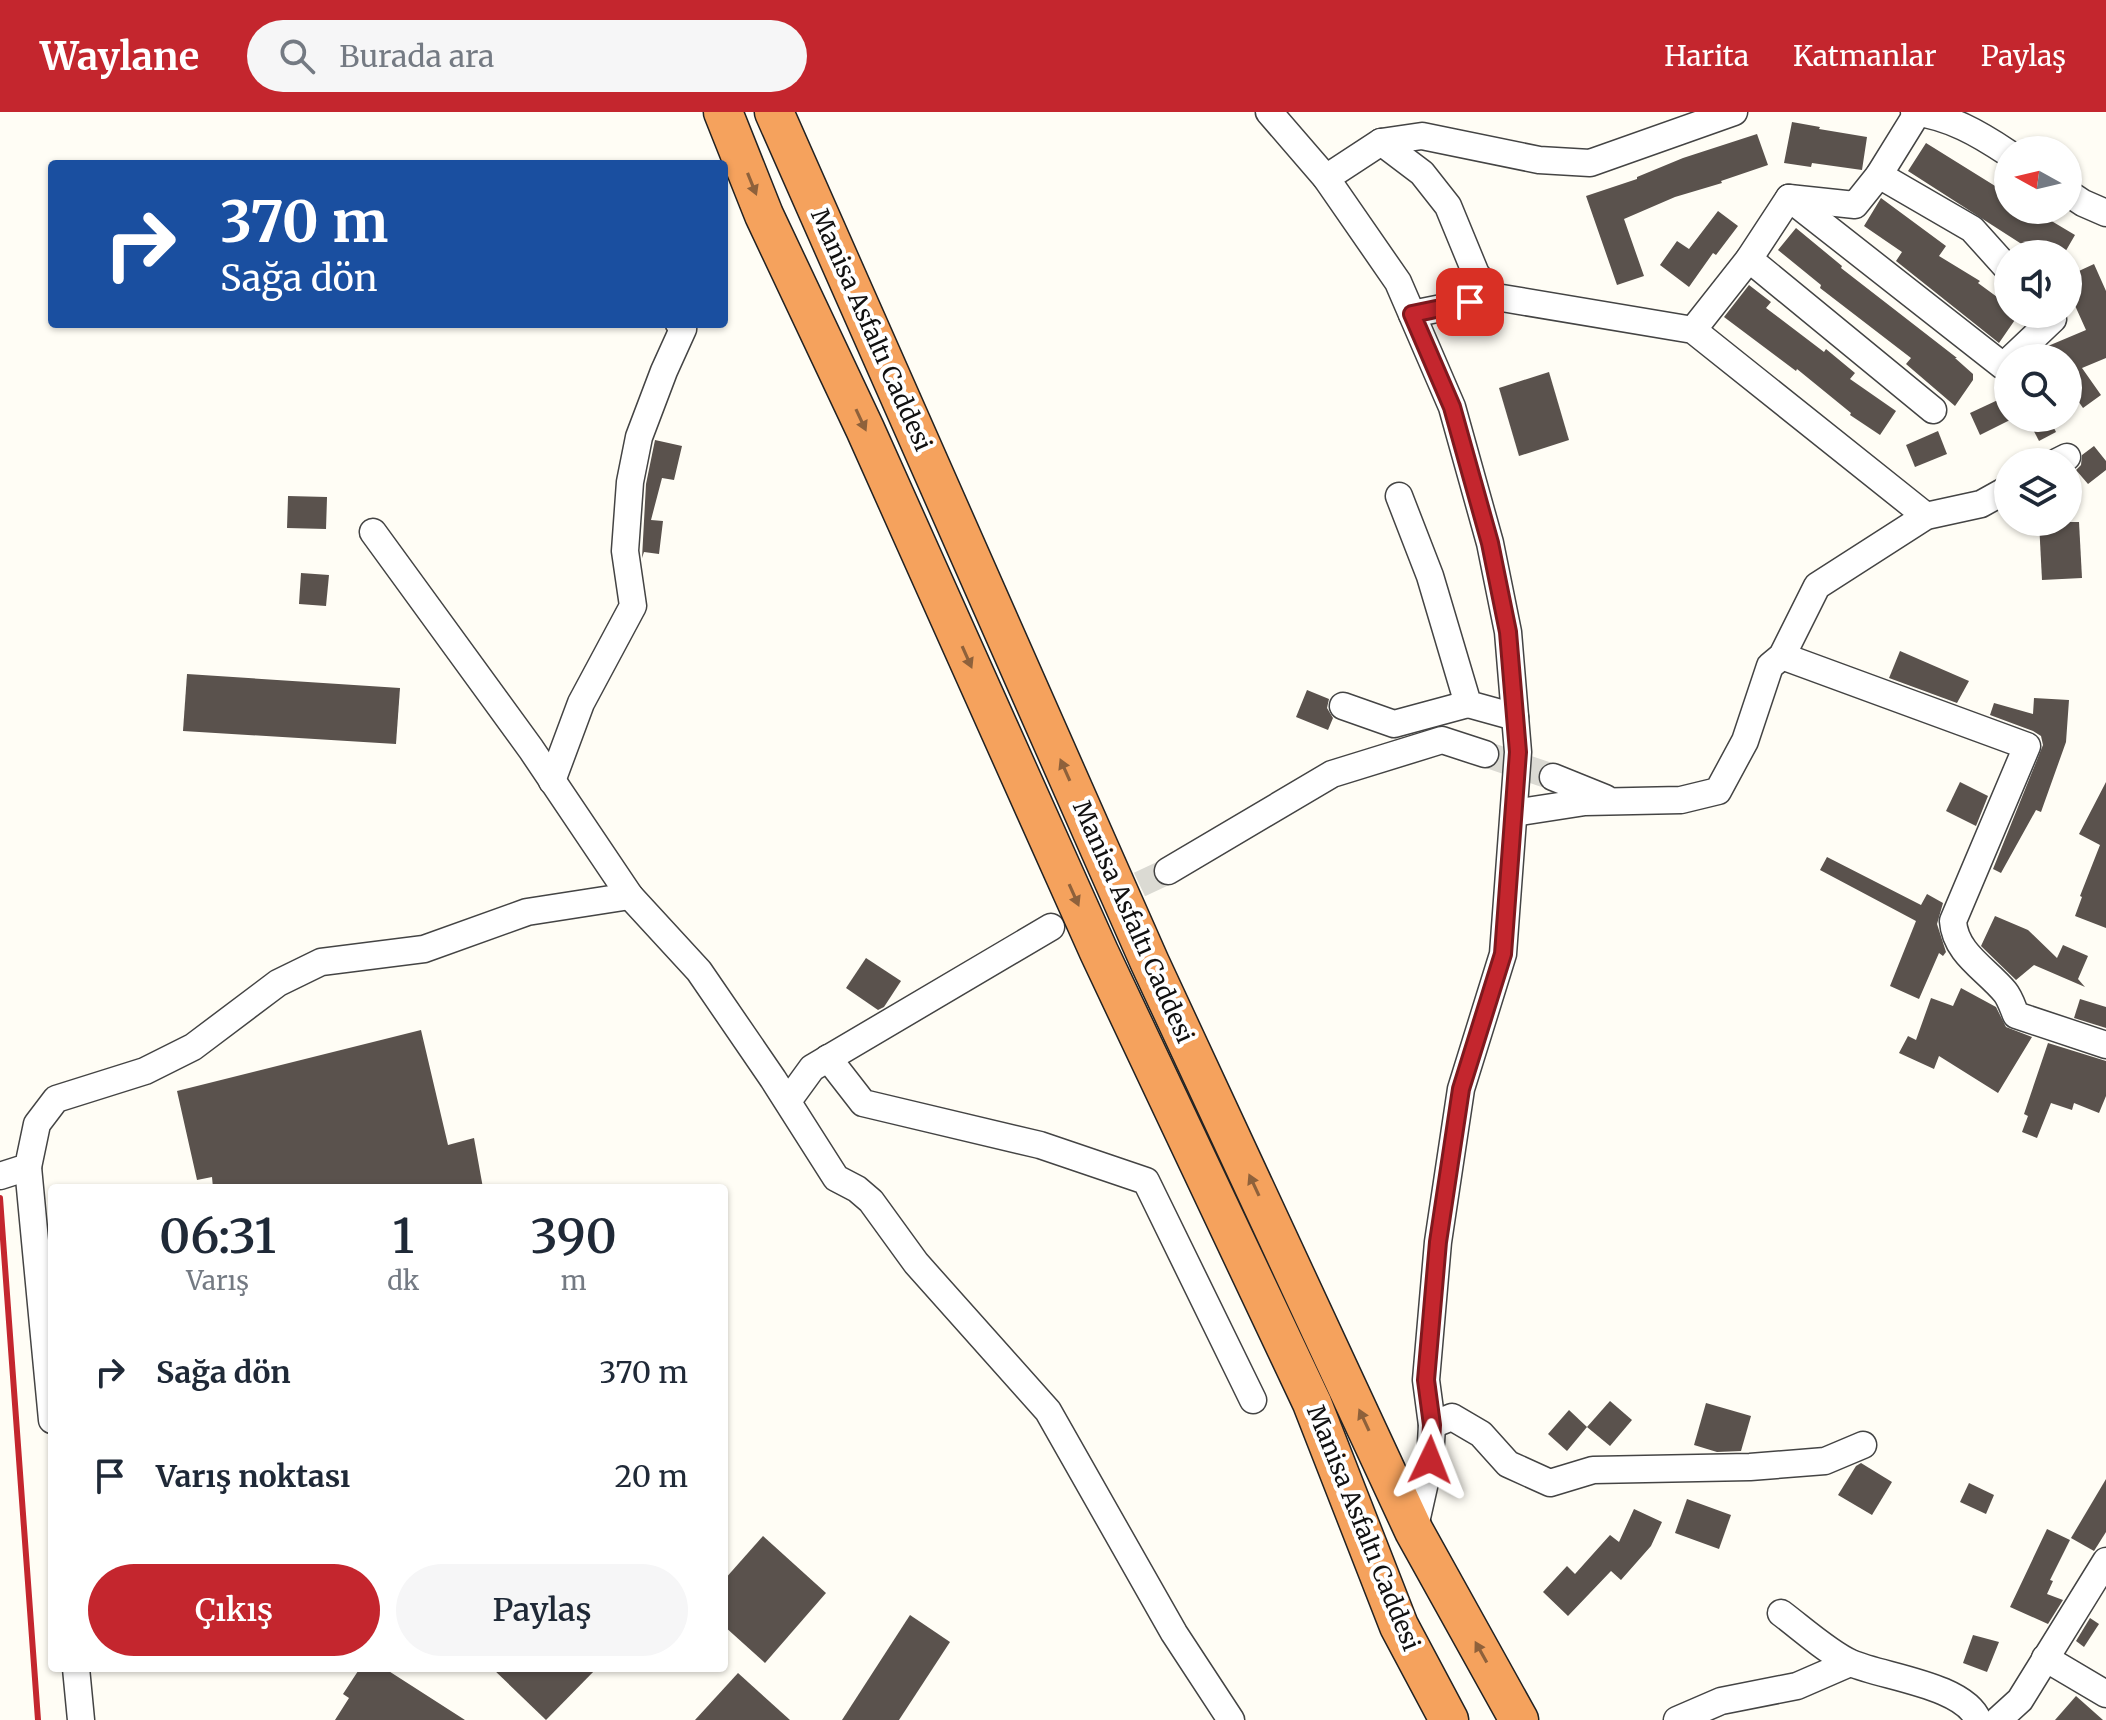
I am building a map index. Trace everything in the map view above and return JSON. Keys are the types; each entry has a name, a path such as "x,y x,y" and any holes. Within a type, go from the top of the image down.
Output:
{"highway":[{"name":"Manisa Asfaltı Caddesi","path":"723,112 764,215 865,429 1099,952 1312,1403 1399,1626 1449,1720"},
{"name":"Manisa Asfaltı Caddesi","path":"774,112 1150,963 1414,1531 1519,1720"}],"street":[{"path":"1269,112 1326,178 1398,282 1452,407 1490,543 1508,632 1518,752 1503,954 1461,1089 1438,1242 1426,1380 1432,1425 1430,1460 1414,1531"},
{"path":"1326,178 1381,142 1422,136 1539,160 1590,163 1734,112"},
{"path":"1789,198 1855,205 1879,175 1916,112 1941,116 1994,144"},
{"path":"1381,142 1422,173 1448,206 1476,274 1496,297"},
{"path":"1879,175 1972,229 1994,253"},
{"path":"1693,330 1749,259 1789,198"},
{"path":"1789,198 1994,359"},
{"path":"2082,202 2106,213"},
{"path":"1749,259 1933,410"},
{"path":"1412,314 1496,297 1693,330 1926,516"},
{"path":"552,781 581,703 633,606 625,551 630,482 639,437 682,328"},
{"path":"2027,344 2044,328"},
{"path":"1399,496 1430,576 1468,704"},
{"path":"1514,813 1585,802 1681,800 1718,791 1745,741 1770,666 1782,656 1817,586 1926,516 1981,504 1994,497"},
{"path":"373,532 552,781 630,896 699,971 788,1101 836,1178 871,1201 916,1263 1048,1411 1174,1633 1231,1720"},
{"path":"1782,656 2027,746 1953,921 1954,937 1973,961 2007,994 2016,1015 2106,1045"},
{"path":"1343,706 1394,724 1468,704 1515,717"},
{"path":"1168,871 1332,774 1442,740 1485,754"},
{"path":"1553,777 1615,801"},
{"path":"48,1378 28,1167 37,1124 56,1099 145,1071 193,1047 278,983 321,962 424,949 527,912 630,896"},
{"path":"788,1101 812,1068 1051,927"},
{"path":"828,1058 863,1103 1040,1145 1146,1181 1253,1400"},
{"path":"0,1176 28,1167"},
{"path":"1432,1425 1452,1417 1481,1434 1508,1464 1550,1483 1593,1470 1750,1467 1825,1461 1863,1445"},
{"path":"1998,1720 2020,1700 2106,1561"},
{"path":"1781,1613 1850,1663 1937,1688 1974,1711 1978,1720"},
{"path":"2052,1646 2106,1694"},
{"path":"1677,1720 1721,1701 1797,1686 1850,1663"},
{"path":"76,1672 81,1720"}],"building":[{"path":"1792,122 1867,137 1862,170 1812,163 1811,167 1784,163"},
{"path":"1757,134 1768,165 1675,197 1624,219 1644,276 1617,285 1586,196 1637,179 1683,158"},
{"path":"1926,143 1994,185 1994,224 2057,224 2075,235 2072,240 2015,240 1908,171"},
{"path":"1881,198 1946,246 1939,256 1980,281 1978,283 1994,295 1994,328 2009,328 1999,343 1896,261 1902,252 1864,226"},
{"path":"1718,211 1738,226 1716,255 1713,253 1689,287 1660,265 1677,241 1689,249"},
{"path":"1796,228 1973,374 1973,380 1955,406 1906,364 1911,358 1820,288 1821,285 1778,250"},
{"path":"2094,264 2106,291 2106,358 2082,368 2082,344 2053,344 2086,330 2082,321 2082,270"},
{"path":"1749,285 1771,302 1766,308 1824,352 1826,349 1855,373 1850,379 1896,411 1880,435 1850,415 1797,369 1724,317"},
{"path":"2082,368 2101,395 2082,407"},
{"path":"1549,372 1569,440 1519,456 1499,388"},
{"path":"1994,402 1994,428 1980,435 1970,413"},
{"path":"1938,431 1947,454 1915,467 1906,445"},
{"path":"2034,432 2056,432 2039,441"},
{"path":"655,440 682,446 674,480 662,478 651,520 663,521 659,554 644,552 642,558 646,484"},
{"path":"2094,446 2106,461 2106,470 2088,484 2082,477 2082,455"},
{"path":"288,496 327,497 326,529 287,528"},
{"path":"2040,536 2080,536 2082,578 2042,580"},
{"path":"301,573 329,575 326,606 299,604"},
{"path":"1900,651 1969,681 1957,703 1889,678"},
{"path":"187,674 400,688 396,744 183,731"},
{"path":"1307,690 1329,699 1327,708 1333,718 1328,730 1296,717"},
{"path":"2034,698 2069,700 2066,742 2041,812 2036,810 2001,873 1993,869 2043,745 2041,736 2033,731 1990,715 1994,703 2033,714"},
{"path":"1960,782 1988,796 1976,826 1946,811"},
{"path":"2106,782 2106,928 2075,916 2100,845 2079,834"},
{"path":"1827,857 1921,905 1927,894 1943,903 1937,924 1946,952 1943,956 1939,953 1919,999 1890,986 1916,921 1820,870"},
{"path":"1995,916 2028,930 2057,958 2063,945 2088,956 2078,979 2085,987 2034,965 2016,980 1981,946"},
{"path":"866,958 901,981 884,1007 878,1010 846,988"},
{"path":"1961,988 1996,1007 2006,1027 2032,1037 1998,1093 1939,1056 1934,1069 1899,1053 1908,1036 1916,1040 1931,998 1953,1006"},
{"path":"2080,999 2106,1007 2106,1028 2074,1018"},
{"path":"421,1030 448,1145 474,1138 482,1184 213,1184 212,1177 197,1180 177,1091"},
{"path":"2048,1043 2106,1061 2106,1096 2099,1113 2074,1103 2072,1110 2051,1103 2037,1138 2022,1132 2028,1116 2024,1114"},
{"path":"1610,1401 1632,1420 1610,1446 1587,1427"},
{"path":"1706,1403 1751,1416 1741,1451 1717,1452 1694,1445"},
{"path":"1569,1410 1587,1427 1567,1451 1548,1434"},
{"path":"1861,1463 1892,1482 1872,1515 1838,1495"},
{"path":"2106,1479 2106,1532 2094,1551 2071,1538"},
{"path":"1969,1483 1994,1495 1986,1514 1960,1502"},
{"path":"1687,1499 1731,1515 1719,1549 1675,1533"},
{"path":"1634,1509 1662,1522 1651,1546 1621,1580 1611,1571 1568,1616 1543,1592 1567,1566 1575,1574 1610,1535 1619,1542"},
{"path":"2047,1529 2070,1540 2050,1580 2053,1581 2047,1594 2063,1600 2048,1624 2010,1607"},
{"path":"763,1536 826,1593 765,1663 728,1630 728,1575"},
{"path":"910,1615 950,1642 899,1720 842,1720"},
{"path":"2090,1618 2099,1624 2084,1647 2076,1641"},
{"path":"1973,1635 1999,1642 1987,1672 1963,1663"},
{"path":"357,1672 390,1672 465,1720 335,1720 349,1698 343,1694"},
{"path":"496,1672 593,1672 546,1720"},
{"path":"738,1673 790,1720 695,1720"},
{"path":"2076,1696 2103,1720 2055,1720"}],"tunnel":[{"path":"1485,754 1553,777"},
{"path":"1069,918 1168,871"}],"railway":[{"path":"0,1198 38,1720"}],"route":[{"path":"1430,1460 1432,1425 1426,1380 1438,1242 1461,1089 1503,954 1518,752 1508,632 1490,543 1452,407 1412,314 1470,302"}]}
